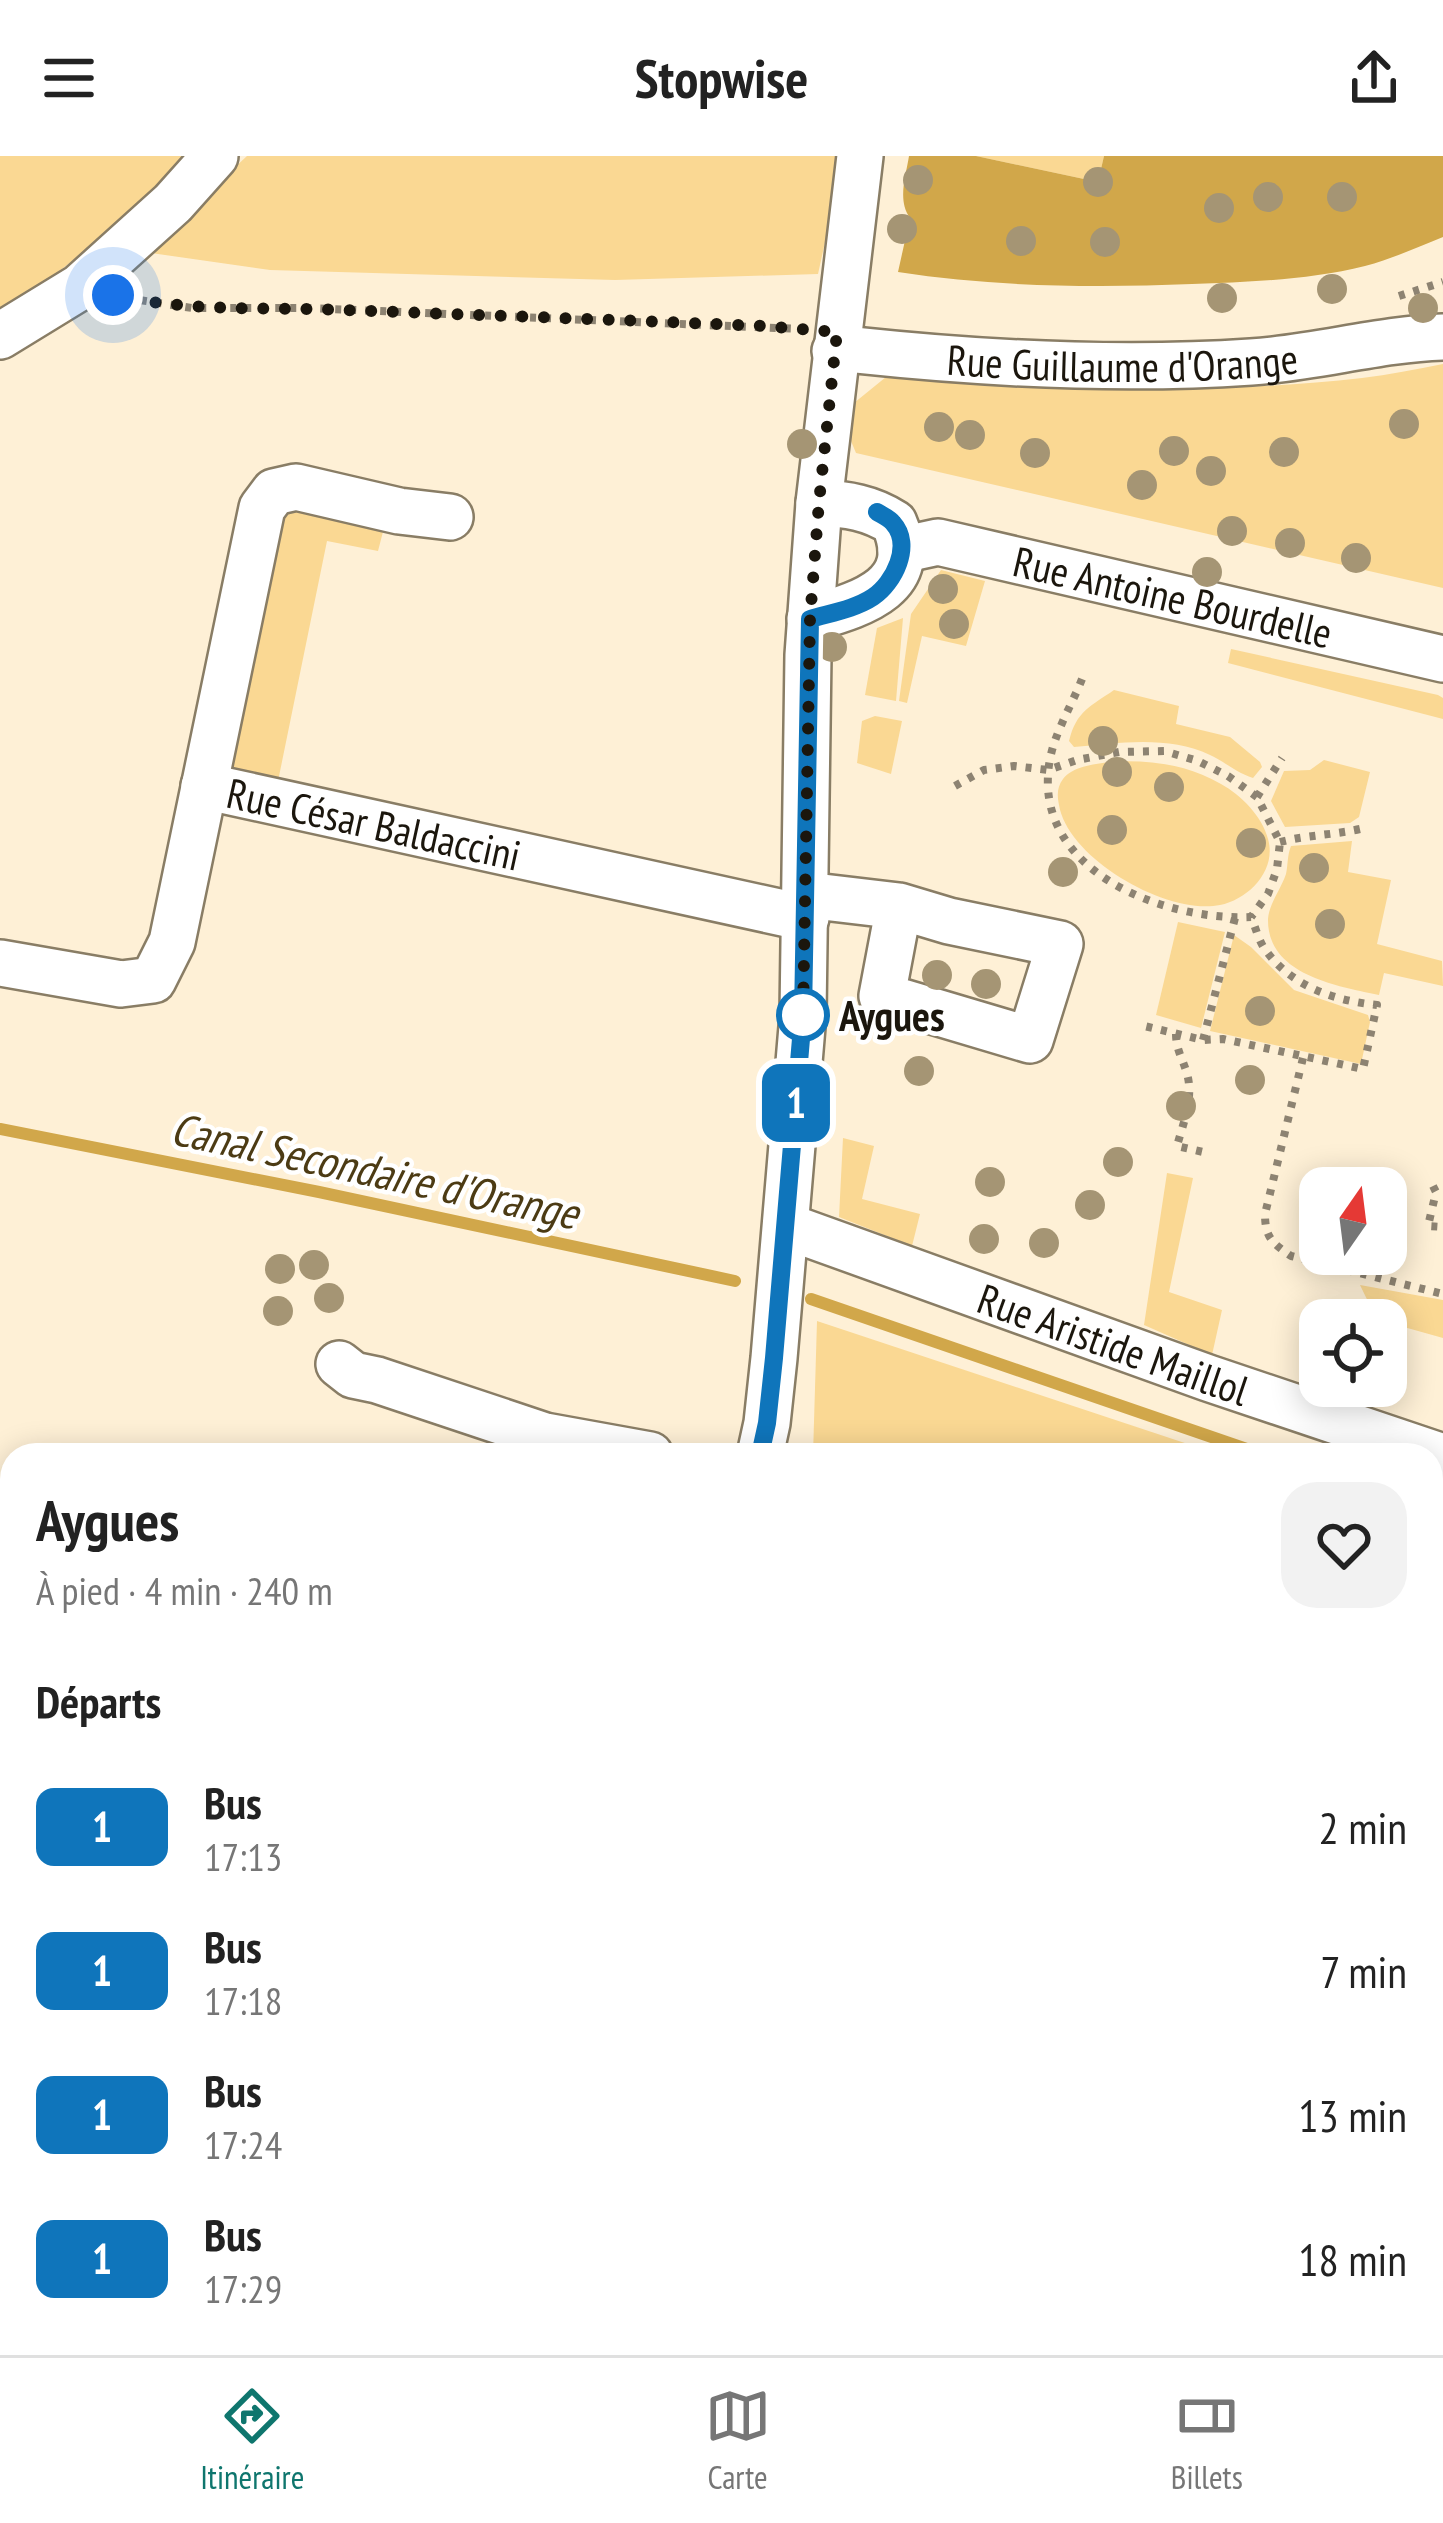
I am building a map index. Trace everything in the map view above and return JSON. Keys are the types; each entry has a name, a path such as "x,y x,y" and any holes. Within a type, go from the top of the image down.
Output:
{"street":[{"path":"0,337 80,286 173,202 215,156"},
{"path":"763,1443 803,1015 810,619 836,341 860,156"},
{"name":"Rue Guillaume d'Orange","path":"836,341 855,350 1040,366 1169,367 1331,353 1432,332"},
{"name":"Rue César Baldaccini","path":"450,517 399,511 296,487 274,492 262,508 204,786 806,907 899,906"},
{"path":"810,619 875,596 890,581 901,550 894,524 877,512 819,502"},
{"name":"Rue Antoine Bourdelle","path":"901,550 938,542 1443,659"},
{"path":"0,963 121,983 153,980 172,942 204,786"},
{"name":"Rue Aristide Maillol","path":"786,1226 1401,1443"},
{"path":"339,1364 353,1375 545,1436 584,1443"}],"path":[{"path":"80,286 191,308 308,308 763,326 836,341"},
{"path":"955,786 984,770 1014,766 1048,770 1119,752 1164,751 1198,761 1257,797 1280,842 1268,894 1251,917 1146,902 1117,888 1063,837 1051,807 1048,770 1053,745 1082,679"},
{"path":"1257,797 1282,758"},
{"path":"1280,842 1360,829"},
{"path":"1140,1024 1363,1070 1377,1005 1323,994 1293,978 1265,951 1251,917"},
{"path":"1203,1040 1235,918"},
{"path":"1176,1034 1190,1096 1177,1146 1203,1152"},
{"path":"1303,1058 1265,1214 1265,1232 1272,1244 1291,1256 1443,1294"},
{"path":"1433,1186 1436,1192 1428,1226 1443,1227"}],"shaded area":[{"path":"0,156 190,156 152,199 0,317"},
{"path":"247,156 844,156 818,274 615,280 270,270 144,252"},
{"path":"909,156 976,156 1098,182 1104,156 1443,156 1443,237 1365,266 1257,281 1045,285 898,272 910,218 903,196"},
{"path":"976,156 1104,156 1098,182"},
{"path":"1443,364 1443,588 856,453 851,441 854,403 886,377 1065,387 1243,387 1362,378"},
{"path":"311,508 385,524 378,551 327,541 276,791 250,785 229,764 274,524 291,511"},
{"path":"941,570 985,581 966,646 922,636 907,703 899,701 911,614"},
{"path":"903,618 896,701 865,695 877,628"},
{"path":"1231,649 1438,695 1443,698 1443,719 1228,663"},
{"path":"1114,690 1179,706 1176,724 1230,737 1262,767 1253,778 1210,755 1161,743 1074,747 1069,741 1080,716"},
{"path":"875,716 902,721 891,774 857,763 862,721"},
{"path":"1324,760 1370,772 1359,817 1350,823 1285,827 1271,801 1284,771 1310,770"},
{"path":"1115,761 1182,768 1236,794 1256,814 1270,850 1264,872 1250,890 1220,905 1174,902 1123,879 1081,845 1059,805 1060,785 1073,771"},
{"path":"1352,841 1348,872 1391,880 1377,944 1442,961 1443,986 1384,973 1379,995 1308,975 1279,953 1268,919 1286,874 1291,846"},
{"path":"1178,922 1225,932 1201,1028 1156,1015"},
{"path":"1234,935 1294,990 1368,1015 1361,1064 1210,1031"},
{"path":"843,1138 874,1146 862,1199 920,1214 912,1246 839,1217"},
{"path":"1167,1173 1193,1178 1169,1292 1222,1310 1212,1355 1144,1325"},
{"path":"1360,1285 1443,1300 1443,1338 1407,1328 1407,1299 1367,1299"},
{"path":"817,1321 1185,1443 813,1443"}],"waterway":[{"name":"Canal Secondaire d'Orange","path":"0,1129 735,1281"},
{"name":"Canal Secondaire d'Orange","path":"811,1299 1229,1443"}],"bus line":[{"name":"1","path":"763,1443 803,1015 810,619 859,605 890,581 901,550 900,536 894,524 877,512"}],"place":[{"name":"Aygues","path":"803,1015"}],"route":[{"path":"113,295 191,308 308,308 837,332 810,619 803,1015"}]}
